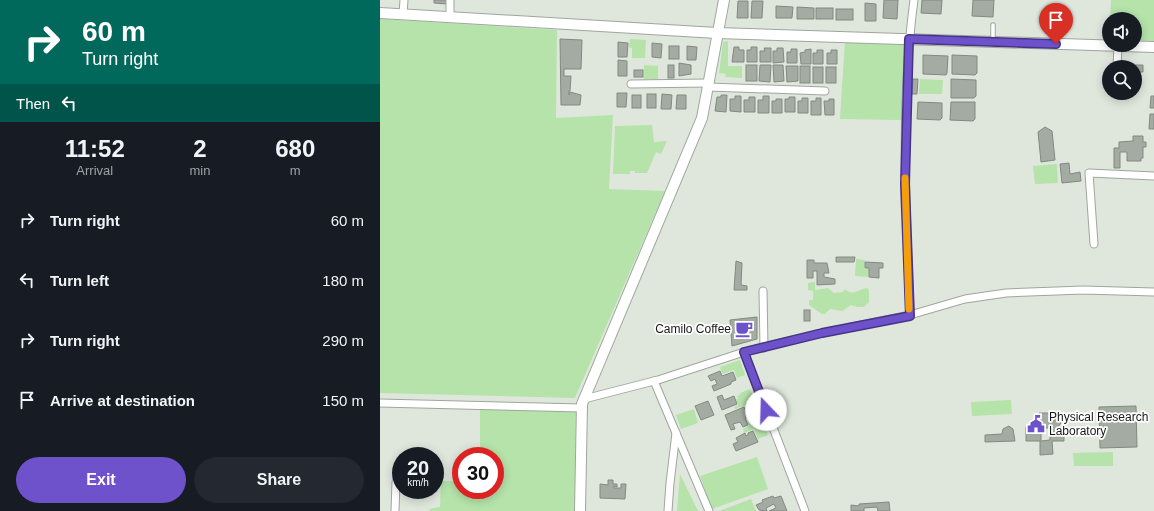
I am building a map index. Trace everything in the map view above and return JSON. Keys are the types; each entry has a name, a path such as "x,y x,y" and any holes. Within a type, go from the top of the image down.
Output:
{"street":[{"path":"403,14 404,0"},
{"path":"450,0 450,17"},
{"path":"580,511 583,403 699,125 724,0"},
{"path":"910,316 905,184 909,39 914,0"},
{"path":"380,13 717,33 1102,45"},
{"path":"1142,47 1154,47"},
{"path":"631,84 708,85 825,91"},
{"path":"1094,244 1089,173 1154,176"},
{"path":"380,403 583,403 744,352 822,333 910,316 965,299 1006,293 1083,290 1154,292"},
{"path":"763,291 764,348"},
{"path":"744,352 805,511"},
{"path":"654,381 709,511"},
{"path":"668,511 676,432"},
{"path":"395,499 395,511"}],"lane":[{"path":"993,25 993,42"}],"green space":[{"path":"1111,0 1154,0 1154,41 1142,40 1142,12 1110,12"},
{"path":"380,19 557,30 556,118 613,115 609,189 665,191 575,398 380,393"},
{"path":"630,39 646,40 645,58 632,58 632,48 629,47"},
{"path":"845,40 906,42 902,120 840,119"},
{"path":"728,41 728,66 742,66 742,78 725,77 726,74 719,73 723,42"},
{"path":"644,65 658,66 658,79 644,79"},
{"path":"920,79 943,80 942,94 919,94"},
{"path":"652,125 654,142 667,141 661,154 656,152 647,173 635,173 635,171 630,171 630,174 613,174 615,126"},
{"path":"1057,164 1058,183 1035,184 1033,166"},
{"path":"856,259 865,260 864,269 869,269 868,277 855,276"},
{"path":"815,282 815,290 828,288 834,293 843,292 845,289 853,292 867,288 869,290 869,302 864,307 851,305 842,311 830,309 825,314 822,314 809,305 809,300 813,300 813,291 808,290 808,283"},
{"path":"740,360 745,375 737,378 734,370 722,374 720,367"},
{"path":"750,389 755,401 735,409 734,407 738,405 736,399 738,399 737,396 740,395 740,393"},
{"path":"1011,400 1012,414 972,416 971,402"},
{"path":"480,408 576,411 575,511 430,511 429,509 440,507 440,499 444,499 444,481 452,481 452,499 504,499 504,447 480,447"},
{"path":"694,409 698,423 681,429 676,415"},
{"path":"758,411 768,435 758,439 754,429 744,433 743,429 749,426 748,422 754,417 752,414"},
{"path":"1113,452 1113,466 1074,466 1073,453"},
{"path":"757,457 768,489 712,509 700,476"},
{"path":"680,474 698,511 677,511"},
{"path":"751,499 756,511 719,511"}],"building":[{"path":"434,0 447,0 447,4 434,3"},
{"path":"884,0 898,0 897,19 883,18"},
{"path":"922,0 942,0 941,14 921,13"},
{"path":"973,0 994,0 993,17 972,16"},
{"path":"738,1 748,1 748,18 737,18"},
{"path":"752,1 763,1 762,18 751,18"},
{"path":"865,3 876,4 876,21 865,21"},
{"path":"776,6 793,7 792,18 776,18"},
{"path":"797,7 814,8 814,19 797,19"},
{"path":"816,8 833,8 833,19 816,19"},
{"path":"836,9 853,9 853,20 836,20"},
{"path":"560,39 582,40 581,69 564,69 564,76 571,76 569,95 570,92 581,95 580,105 561,105"},
{"path":"618,42 628,43 627,57 618,57"},
{"path":"652,43 662,44 661,58 652,57"},
{"path":"669,46 679,46 679,59 669,59"},
{"path":"687,46 697,47 696,60 687,60"},
{"path":"734,47 739,47 739,50 744,50 744,62 732,62"},
{"path":"751,47 757,47 757,62 747,62 747,50 751,50"},
{"path":"764,48 771,48 771,62 760,62 760,51 765,51"},
{"path":"777,48 783,48 784,62 773,63 773,51 777,51"},
{"path":"791,49 797,49 797,63 787,63 787,52 791,52"},
{"path":"811,49 811,64 801,64 800,53"},
{"path":"817,50 823,50 823,64 813,64 813,53 817,53"},
{"path":"831,50 837,50 837,64 827,64 827,53 831,53"},
{"path":"923,55 948,56 946,75 923,74"},
{"path":"952,55 977,56 977,73 975,75 952,74"},
{"path":"618,60 627,61 627,76 618,76"},
{"path":"679,63 691,65 691,74 679,76"},
{"path":"668,65 674,65 674,78 668,78"},
{"path":"746,65 757,65 757,81 746,81"},
{"path":"760,65 771,65 770,82 759,81"},
{"path":"773,65 783,65 784,81 774,82"},
{"path":"786,66 798,66 798,81 787,82"},
{"path":"800,66 810,66 810,83 800,83"},
{"path":"813,67 823,67 823,83 813,83"},
{"path":"826,67 836,67 836,83 826,83"},
{"path":"634,70 643,70 643,77 634,77"},
{"path":"913,79 918,79 917,94 912,94"},
{"path":"951,79 976,80 976,96 974,98 951,98"},
{"path":"617,93 627,93 626,107 617,107"},
{"path":"647,94 656,94 656,108 647,108"},
{"path":"662,94 672,95 671,109 661,109"},
{"path":"632,95 641,95 641,108 632,108"},
{"path":"677,95 686,95 686,109 676,109"},
{"path":"721,95 727,95 726,112 715,111 717,97 721,97"},
{"path":"735,96 741,96 741,112 730,111 730,99 735,99"},
{"path":"763,96 769,96 769,113 758,113 758,100 763,100"},
{"path":"1151,96 1154,96 1154,108 1150,108"},
{"path":"749,97 755,97 755,112 744,112 744,100 749,100"},
{"path":"789,97 795,97 795,112 785,112 785,99 789,99"},
{"path":"802,98 808,98 808,113 798,113 798,101 802,101"},
{"path":"816,98 821,98 821,115 811,115 811,101 816,101"},
{"path":"776,99 782,99 782,113 772,113 772,101 776,101"},
{"path":"829,99 834,99 834,115 825,115 824,101 829,101"},
{"path":"918,102 942,103 942,118 940,120 917,119"},
{"path":"951,102 975,102 975,119 973,121 950,120"},
{"path":"1150,114 1154,114 1154,129 1149,129"},
{"path":"1045,127 1052,131 1055,160 1041,162 1038,132"},
{"path":"1133,136 1143,136 1143,142 1146,142 1146,147 1143,147 1143,158 1141,158 1141,161 1127,161 1127,152 1120,152 1120,168 1114,168 1114,148 1119,148 1119,142 1133,141"},
{"path":"1069,163 1070,174 1080,172 1081,181 1062,183 1060,164"},
{"path":"836,257 855,257 854,262 836,262"},
{"path":"807,260 814,260 814,263 827,263 829,273 824,273 824,277 835,279 835,284 817,285 817,271 813,271 813,278 807,278"},
{"path":"736,261 742,263 741,285 747,286 747,290 734,290"},
{"path":"865,262 883,263 883,268 879,268 879,278 869,277 869,268 865,268"},
{"path":"804,310 810,310 810,321 804,321"},
{"name":"Camilo Coffee","path":"757,317 757,339 732,346 730,320"},
{"path":"720,371 722,376 733,372 736,380 731,382 731,384 714,391 712,386 717,384 715,379 711,381 708,376"},
{"path":"722,395 724,400 734,396 737,404 722,410 717,397"},
{"path":"708,401 714,415 701,420 695,406"},
{"path":"1136,406 1137,447 1100,448 1099,407"},
{"path":"744,407 748,417 745,418 748,425 743,427 740,422 733,424 735,429 731,430 725,415"},
{"path":"1039,413 1052,413 1052,422 1056,419 1061,423 1058,427 1064,427 1064,441 1052,441 1053,454 1040,455 1040,441 1026,441 1026,427 1035,426 1032,422 1033,420 1039,422","holes":["1041,428 1050,428 1050,440 1041,441"]},
{"path":"1009,426 1013,429 1015,441 985,442 985,435 1002,434 1003,429"},
{"path":"753,431 758,442 736,451 733,444 738,442 736,438 745,433 746,436 748,433"},
{"path":"608,480 613,480 613,484 617,484 617,487 614,486 614,488 621,488 621,484 626,484 625,499 600,498 600,484 608,485"},
{"path":"773,496 774,498 781,496 787,511 769,511 776,508 774,504 766,508 767,511 759,510 756,505 763,502 762,500"},
{"path":"889,502 890,511 878,511 877,507 864,508 864,511 851,511 851,505 859,506 859,504"}],"slow traffic":[{"path":"905,178 909,309"}],"place":[{"name":"Camilo Coffee","path":"744,329"},
{"name":"Physical Research Laboratory","path":"1036,424"}],"route":[{"path":"766,410 744,352 822,333 910,316 905,184 906,91 909,39 1056,44"}]}
